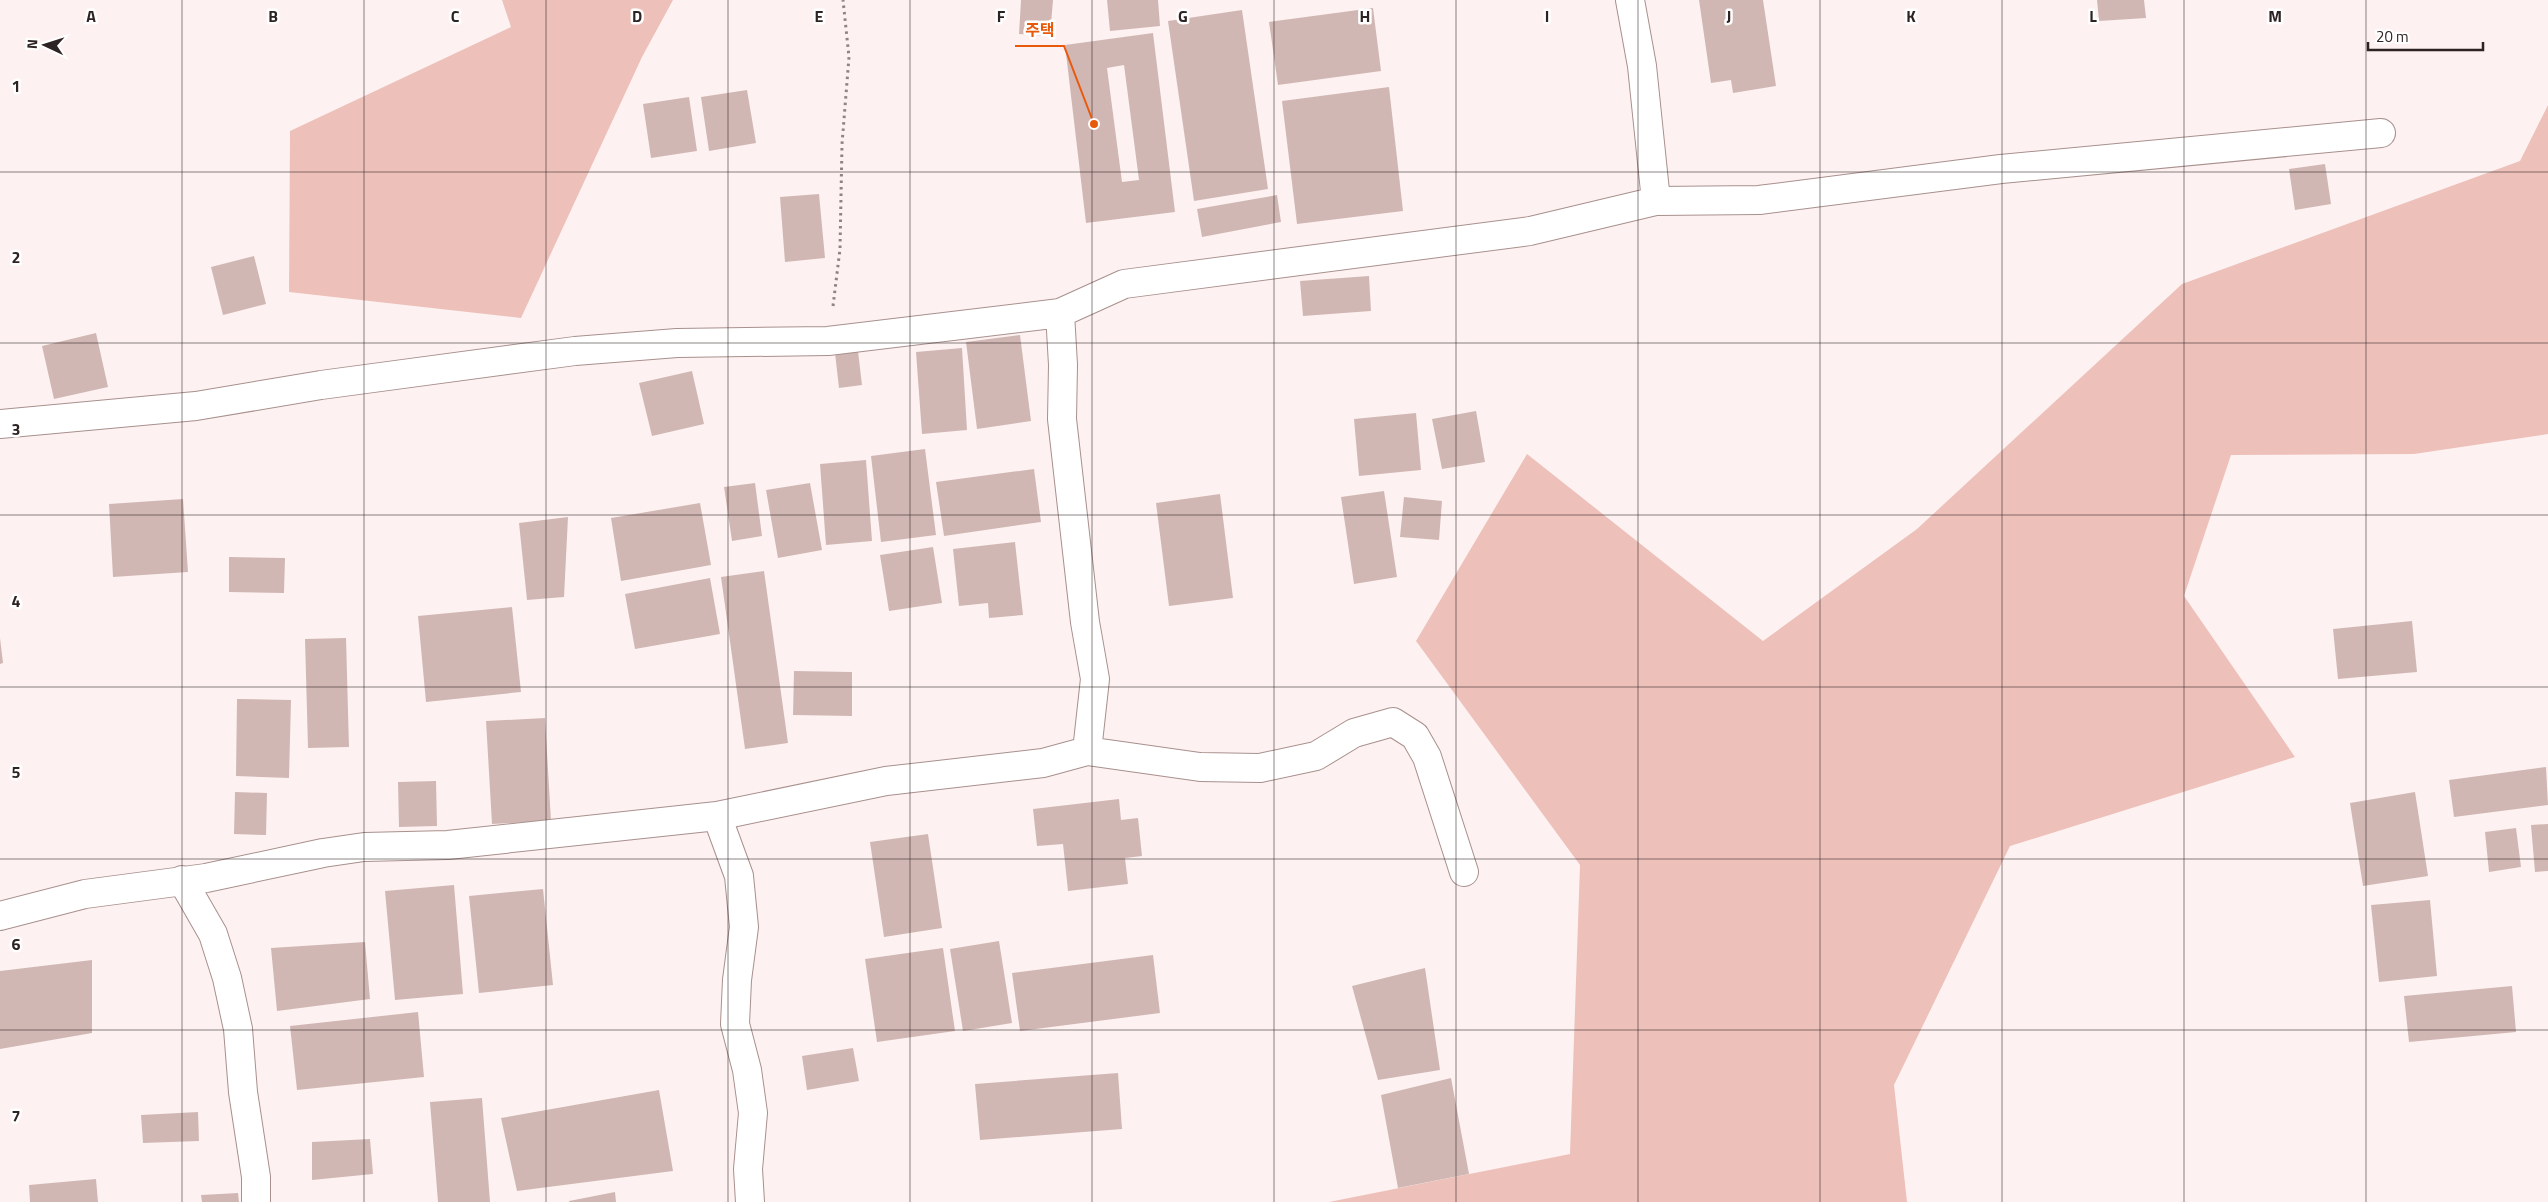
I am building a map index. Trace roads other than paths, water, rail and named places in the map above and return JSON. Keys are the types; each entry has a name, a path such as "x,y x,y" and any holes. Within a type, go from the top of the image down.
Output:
{"street":[{"path":"1630,0 1642,66 1656,201"},
{"path":"0,424 196,406 320,385 575,351 677,342 828,341 1060,313 1124,284 1530,231 1656,201 1759,200 2001,169 2381,134"},
{"path":"1060,313 1063,365 1062,419 1085,622 1095,679 1086,751"},
{"path":"0,916 85,894 182,880 364,847 448,846 717,816 886,781 1043,763 1086,751 1200,767 1260,768 1316,756 1354,734 1393,722 1415,736 1427,757 1464,872"},
{"path":"717,816 739,876 744,927 736,980 735,1024 748,1070 753,1113 748,1168 750,1202"},
{"path":"182,880 213,934 227,978 238,1029 243,1092 256,1177 256,1202"}],"place":[{"name":"주택","path":"1094,124"}]}
